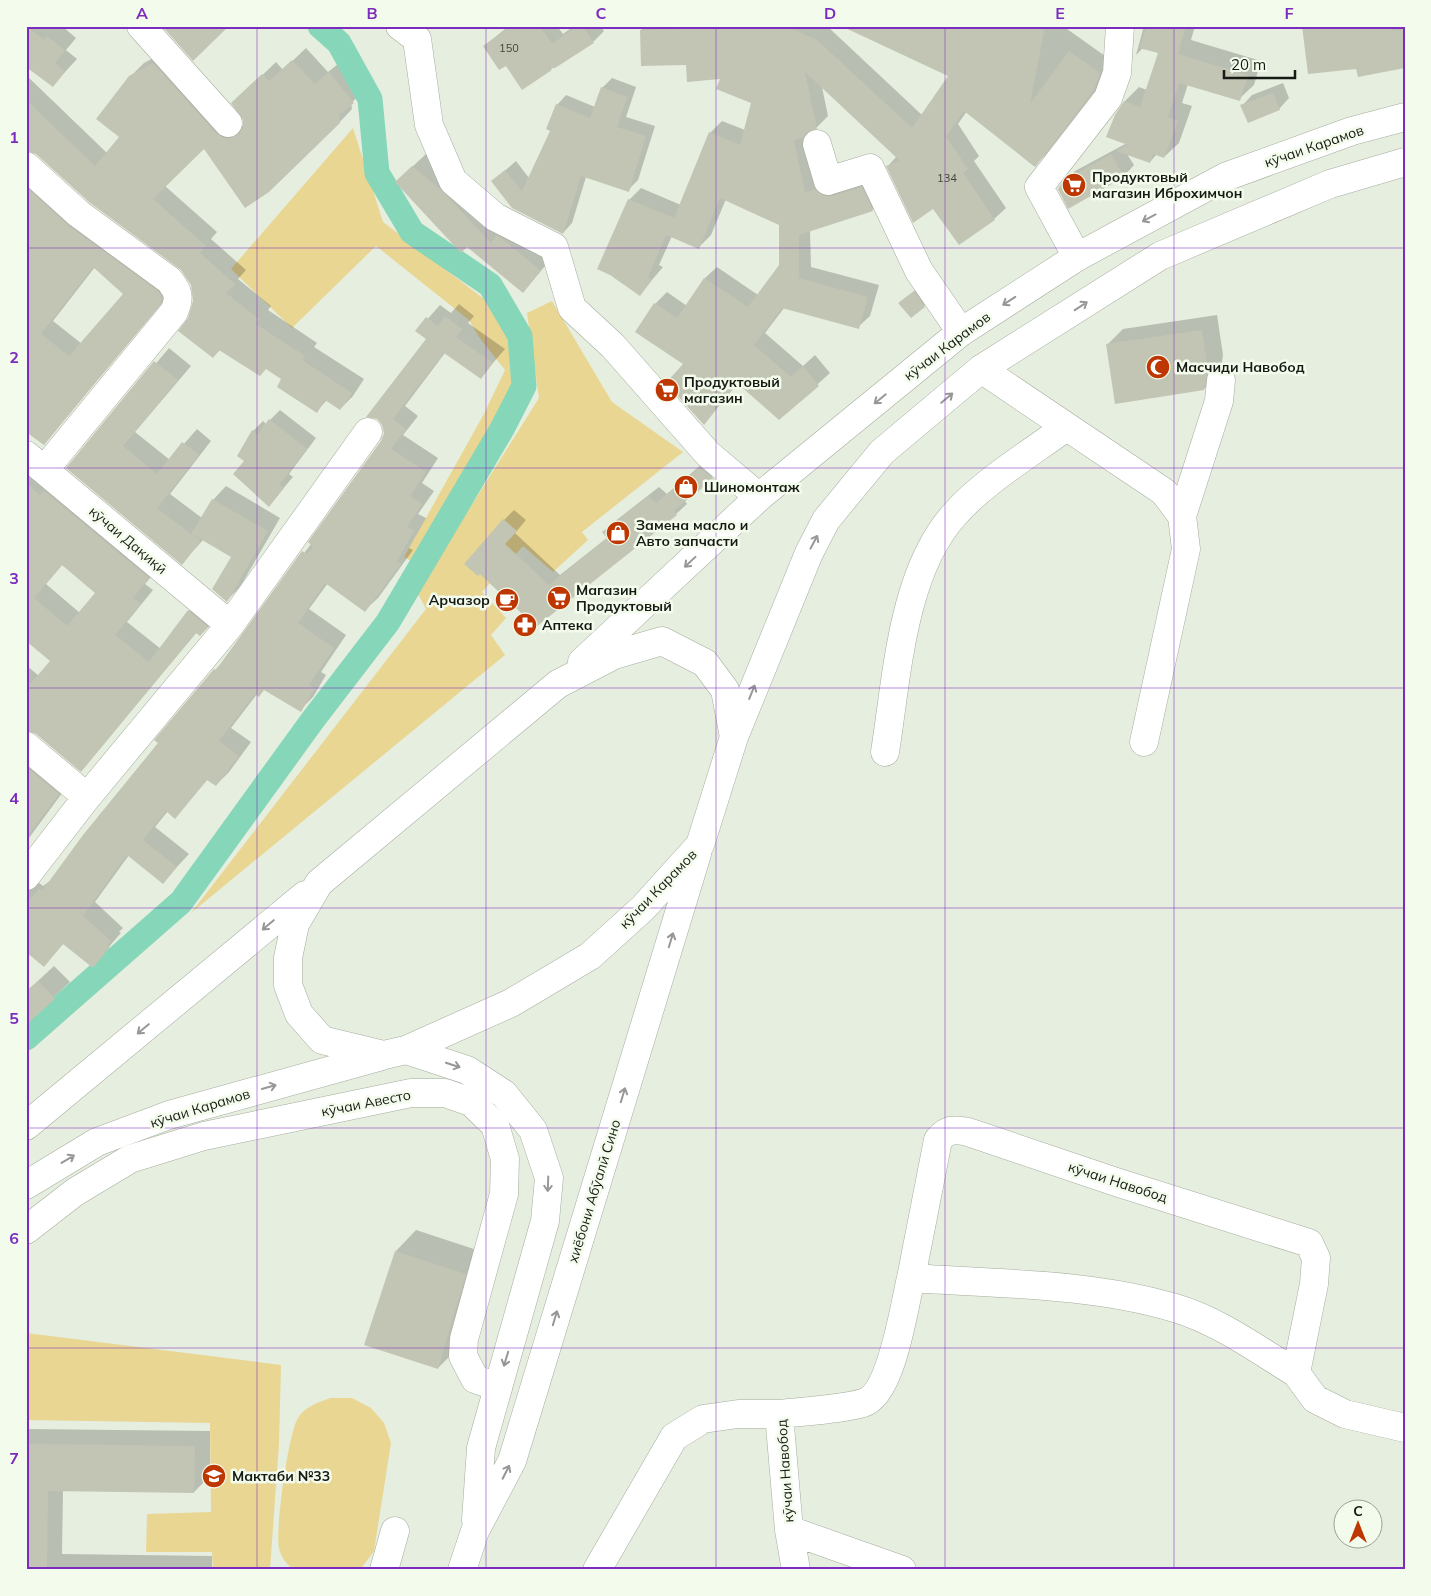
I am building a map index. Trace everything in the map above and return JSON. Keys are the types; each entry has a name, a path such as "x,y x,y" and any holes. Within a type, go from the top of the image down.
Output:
{"main road":[{"path":"141,26 228,124"},
{"path":"1077,257 1039,187 1108,98 1117,73 1120,26"},
{"path":"415,30 429,125 453,181 496,217 554,247 572,308 613,346 708,454 759,497"},
{"name":"кӯчаи Карамов","path":"26,1126 558,684 759,497 961,332 1077,257 1225,177 1352,131 1405,117"},
{"path":"818,144 828,180 870,168 919,271 961,332"},
{"name":"кӯчаи Карамов","path":"26,1185 97,1142 170,1115 395,1053 511,1003 590,956 643,908 700,845 734,737 808,553 826,520 882,452 981,369 1160,256 1330,184 1405,162"},
{"path":"26,166 79,214 169,280 177,290 179,301 174,312 36,462"},
{"path":"981,369 1164,492 1182,516"},
{"path":"1144,742 1186,549 1182,516 1218,401 1221,380"},
{"path":"885,752 909,602 920,569 954,514 977,493 1066,427"},
{"path":"28,869 230,625 368,432"},
{"name":"кӯчаи Дақиқӣ","path":"36,462 230,625"},
{"name":"кӯчаи Карамов","path":"558,684 614,655 662,641 705,663 724,690 734,737"},
{"path":"26,746 87,797"},
{"name":"хиёбони Абӯалӣ Сино","path":"462,1570 475,1531 512,1461 700,845"},
{"name":"кӯчаи Карамов","path":"319,883 295,924 288,958 288,985 298,1014 322,1040 395,1053"},
{"name":"хиёбони Абӯалӣ Сино","path":"395,1053 467,1070 504,1094 533,1130 549,1178 546,1221 481,1448 475,1531"},
{"name":"кӯчаи Авесто","path":"26,1230 75,1192 130,1159 213,1134 411,1093 445,1093 471,1102 494,1125 505,1159 504,1194 464,1340 463,1356 475,1379 498,1388"},
{"name":"кӯчаи Навобод","path":"796,1570 789,1530 779,1414 864,1403 876,1394 886,1377 911,1278 938,1140 945,1132 954,1129 968,1132 1116,1182 1309,1243 1316,1258 1296,1372"},
{"path":"911,1278 1053,1288 1128,1297 1177,1309 1226,1330 1296,1372 1314,1399 1345,1414 1405,1428"},
{"path":"597,1570 674,1437 703,1419 738,1414 779,1414"},
{"path":"789,1530 902,1570"},
{"path":"384,1570 395,1532"}],"shaded area":[{"path":"353,128 383,222 488,302 510,339 517,382 459,491 416,564 404,557 484,414 505,370 479,337 469,320 376,246 292,328 231,269"},
{"path":"552,301 612,402 683,452 582,532 588,540 553,572 523,546 482,592 506,618 491,635 505,655 191,913 426,609 417,592 539,398 527,313"},
{"path":"26,1333 281,1365 279,1443 270,1570 213,1570 212,1552 146,1552 147,1514 211,1512 210,1423 26,1420"},
{"path":"331,1398 352,1398 371,1408 384,1423 391,1443 374,1551 360,1570 294,1570 281,1554 278,1538 286,1463 293,1429 303,1412 321,1401"}],"building":[{"path":"26,26 44,40 47,36 65,50 55,63 65,72 53,87 26,67"},
{"path":"162,26 229,26 193,61"},
{"path":"512,26 540,26 552,44 577,26 583,26 594,43 555,68 548,68 552,70 522,90 506,66 499,70 483,46"},
{"path":"683,26 787,26 817,40 912,128 948,76 841,26 1045,26 1030,104 1069,51 1100,73 1094,90 1035,167 964,111 946,137 968,169 963,173 995,220 959,245 933,209 913,223 886,166 900,161 805,72 817,129 806,133 803,138 794,140 805,192 815,189 824,196 832,196 862,187 873,211 799,235 799,278 868,297 859,329 782,308 754,345 791,377 803,366 819,386 779,420 737,383 704,425 666,383 683,364 635,332 654,303 677,318 704,278 748,307 779,265 779,225 720,198 699,249 666,235 648,277 652,280 640,296 610,275 597,269 628,199 674,218 709,132 740,145 751,103 716,89 720,79 687,82 686,65 641,66 640,30 683,29"},
{"path":"1147,26 1186,26 1178,54 1248,75 1240,101 1179,83 1168,117 1178,121 1164,158 1153,154 1150,163 1116,151 1128,145 1106,137 1115,115 1124,101 1140,107 1158,53 1139,48"},
{"path":"1302,26 1391,26 1392,31 1405,29 1405,68 1358,77 1356,69 1308,74"},
{"path":"292,60 315,84 329,72 354,103 339,115 340,123 269,192 245,208 204,149 153,199 206,246 200,253 235,284 226,293 259,319 256,324 305,356 302,360 352,393 340,410 325,400 317,413 277,387 281,379 266,369 260,376 219,350 213,358 178,331 188,318 193,301 191,285 181,270 89,202 36,154 26,151 26,100 95,166 119,137 96,119 129,76 153,63 216,133 224,138 232,138 239,134 243,128 243,120 231,103 262,74 269,81"},
{"path":"601,87 627,97 617,127 646,136 629,192 581,176 563,234 512,208 491,181 505,170 522,191 550,131 546,129 556,104 590,118"},
{"path":"1273,93 1280,110 1248,123 1240,105"},
{"path":"1111,154 1124,177 1068,209 1058,189 1063,181"},
{"path":"412,166 440,189 491,243 497,235 541,271 523,293 467,247 461,253 395,182"},
{"path":"26,187 69,226 158,291 162,298 160,304 44,445 26,432","holes":["93,267 123,294 69,356 41,334"]},
{"path":"914,291 925,307 911,318 898,303"},
{"path":"445,316 462,329 456,337 493,363 481,379 444,353 393,419 406,429 391,449 426,472 410,496 422,504 407,527 414,531 397,561 401,564 365,612 325,583 298,623 334,648 309,685 315,688 301,712 264,690 259,697 255,694 219,741 239,756 216,786 207,780 175,819 166,811 143,840 177,867 163,884 127,855 83,916 111,941 107,945 110,947 93,968 63,944 44,967 26,952 26,904 39,889 42,891 83,835 158,743 154,740 214,669 216,670 302,551 307,554 313,547 308,542 381,441 384,433 382,425 377,419 366,417 426,339 415,331 426,317 438,326"},
{"name":"Масчиди Навобод","path":"1202,330 1208,371 1204,390 1115,404 1106,344"},
{"path":"154,361 178,380 123,446 157,474 182,442 199,455 157,508 191,534 212,499 268,531 227,602 212,589 231,557 192,534 201,541 182,565 66,468"},
{"path":"269,419 307,449 279,485 284,488 269,507 233,474 244,461 237,456 252,430 257,435"},
{"path":"699,467 714,479 674,510 677,515 536,627 480,574 478,576 464,564 503,519 517,531 505,544 549,585 607,538 602,532 648,496 656,503"},
{"path":"26,483 40,495 44,491 149,578 133,598 141,604 115,635 149,662 188,610 208,627 200,636 196,633 81,772 36,734 26,731 26,689 50,661 26,641","holes":["62,565 95,593 67,626 34,598"]},
{"path":"26,767 59,794 26,838"},
{"path":"38,981 55,999 26,1025 26,991"},
{"path":"395,1251 466,1274 438,1369 364,1345"},
{"path":"26,1444 195,1446 194,1493 48,1491 47,1570 27,1570 28,1492 26,1492"}],"waterway":[{"path":"26,1038 181,902 312,721 388,622 502,429 524,386 520,336 490,285 412,232 377,173 370,99 339,43 320,26"}],"place":[{"name":"Продуктовый магазин Иброхимчон","path":"1074,185"},
{"name":"Масчиди Навобод","path":"1158,367"},
{"name":"Продуктовый магазин","path":"667,390"},
{"name":"Шиномонтаж","path":"686,487"},
{"name":"Замена масло и Авто запчасти","path":"618,533"},
{"name":"Магазин Продуктовый","path":"559,598"},
{"name":"Арчазор","path":"507,600"},
{"name":"Аптека","path":"525,625"},
{"name":"Мактаби №33","path":"214,1476"}]}
